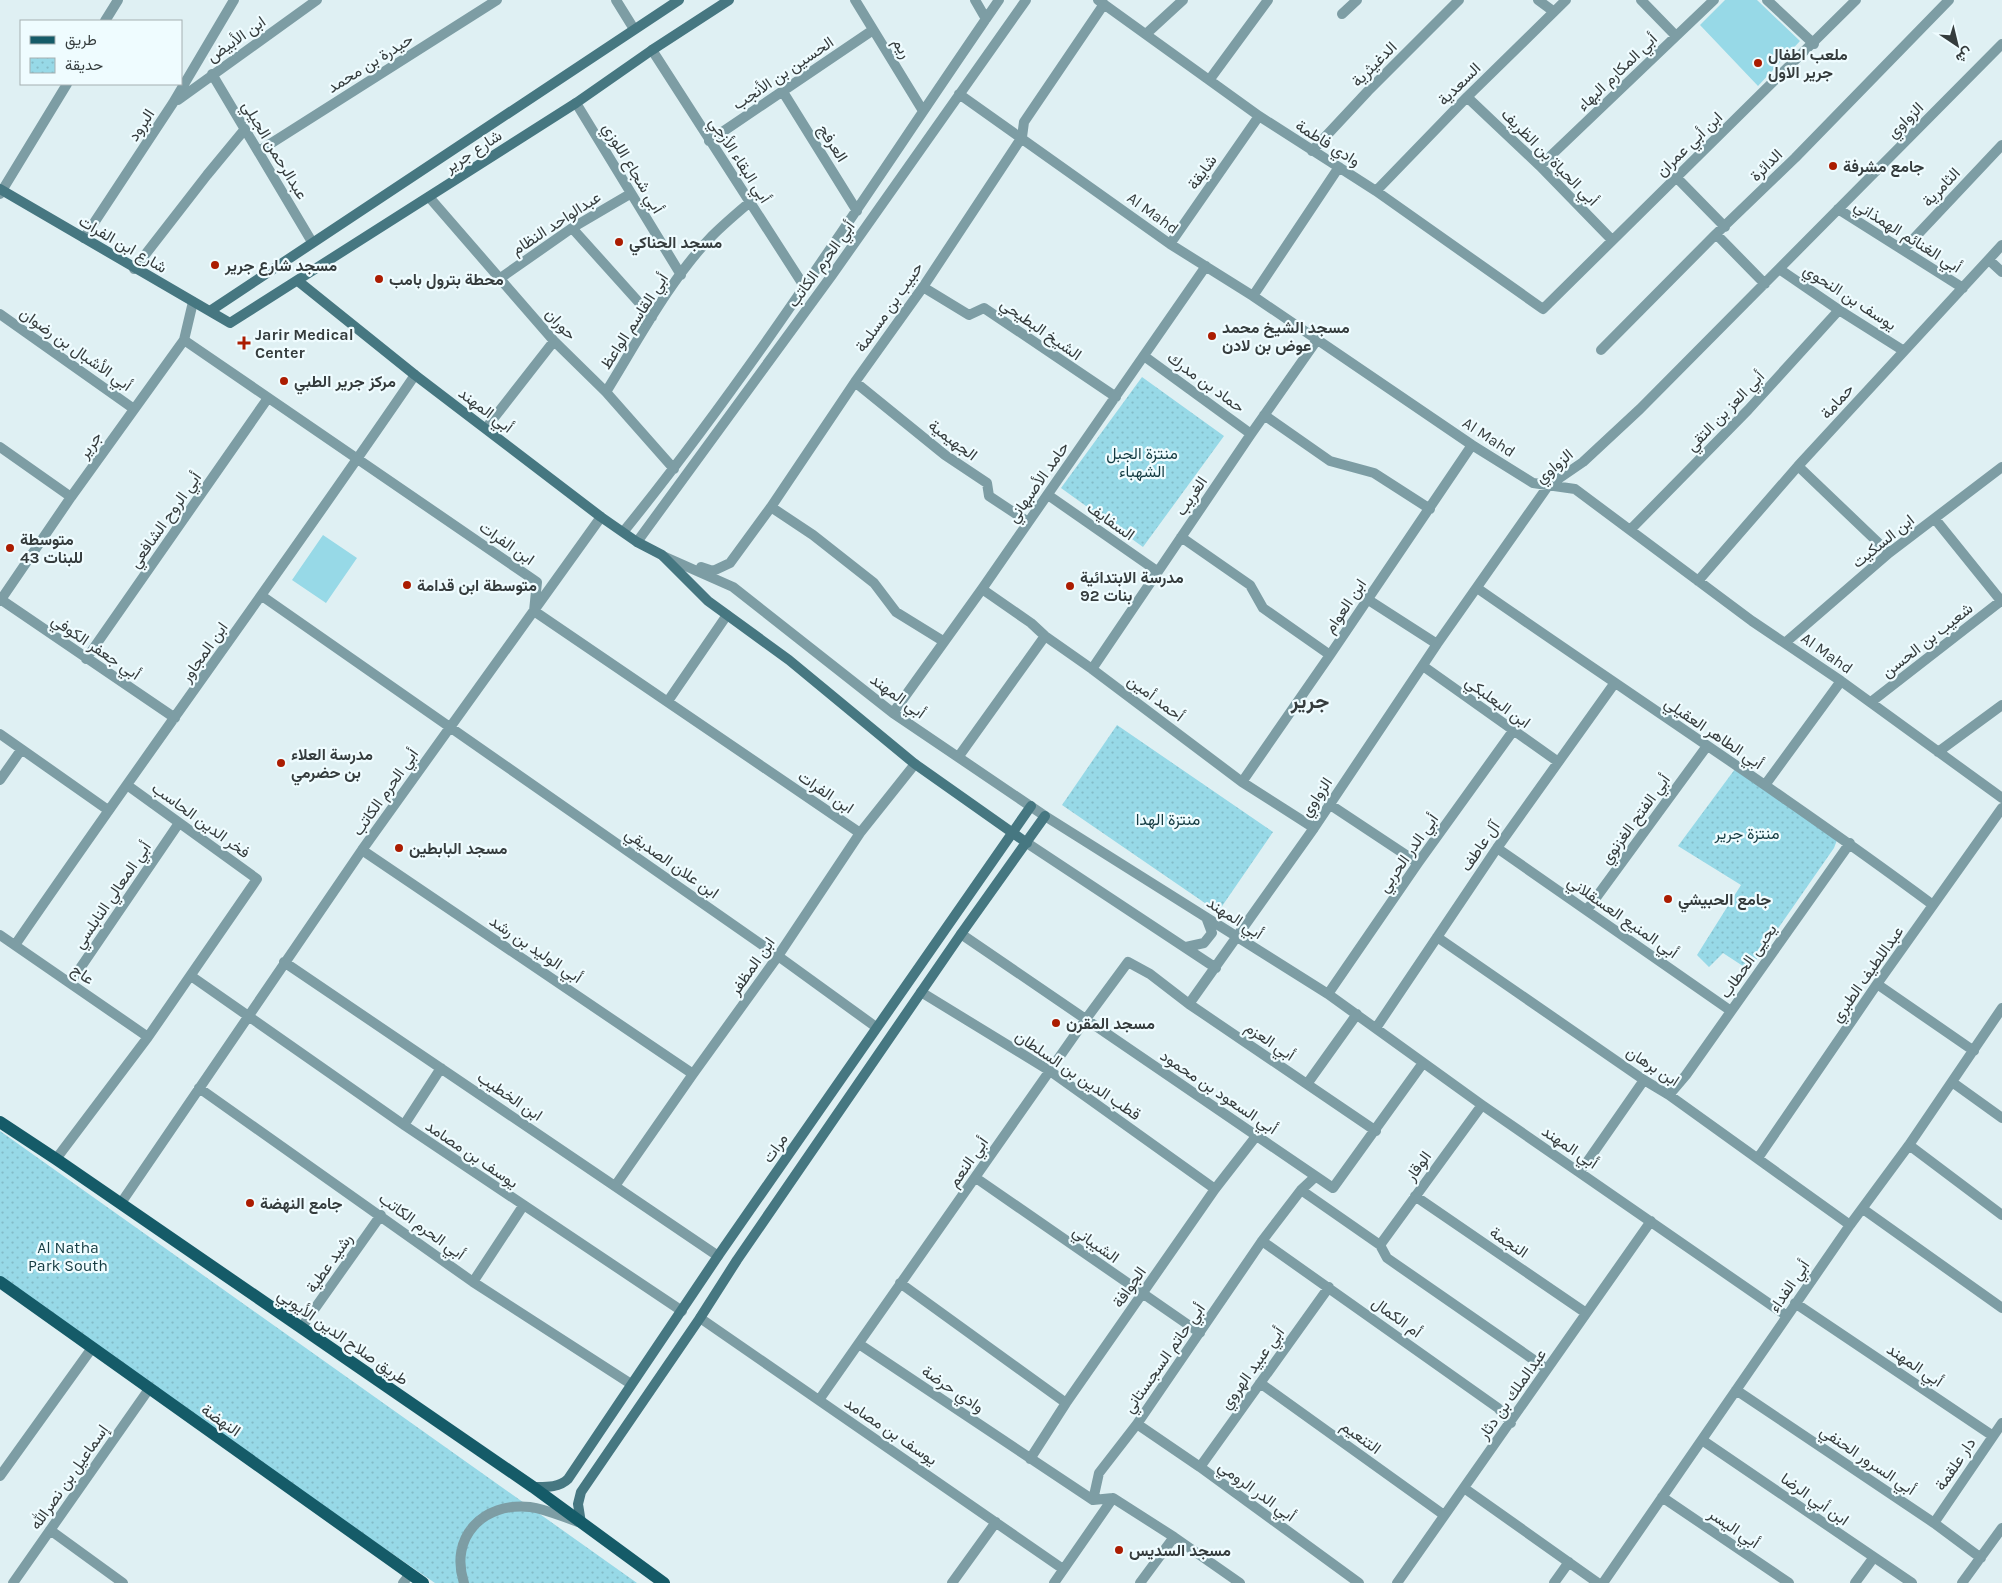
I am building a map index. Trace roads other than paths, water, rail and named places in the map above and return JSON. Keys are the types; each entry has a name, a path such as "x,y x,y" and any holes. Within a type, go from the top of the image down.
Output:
{"main road":[{"name":"طريق صلاح الدين الأيوبي","path":"0,1122 121,1203 533,1487 664,1583"},
{"name":"النهضة","path":"0,1282 406,1578 423,1583"}],"street":[{"path":"106,20 118,0"},
{"name":"البرود","path":"84,238 173,103 234,0"},
{"name":"ابن الأبيض","path":"173,103 317,0"},
{"name":"حيدرة بن محمد","path":"259,151 497,0"},
{"path":"616,0 634,29"},
{"name":"شارع جرير","path":"210,311 680,0"},
{"name":"شارع جرير","path":"230,323 576,103 652,50 729,0"},
{"name":"ريم","path":"855,0 922,111"},
{"path":"974,0 986,19"},
{"name":"أبي الحرم الكاتب","path":"624,531 674,469 857,211 922,111 999,0"},
{"name":"أبي الحرم الكاتب","path":"637,542 832,275 1026,0"},
{"path":"1146,34 1183,0"},
{"path":"1210,79 1268,0"},
{"path":"1342,14 1357,0"},
{"name":"الدغيثرية","path":"1312,151 1368,91 1459,0"},
{"path":"1538,0 1553,12"},
{"name":"السعدية","path":"1376,191 1467,97 1566,0"},
{"path":"1641,0 1676,36"},
{"name":"أبي المكارم البهاء","path":"1540,166 1714,0"},
{"path":"1767,0 1814,44"},
{"name":"ابن أبي عمران","path":"1543,309 1814,44 1856,0"},
{"name":"الدائرة","path":"1601,350 1949,0"},
{"name":"وادي فاطمة","path":"1101,2 1259,116 1376,191 1543,309"},
{"name":"حبيب بن مسلمة","path":"662,555 713,571 730,563 771,507 855,382 923,287 1022,137 1024,122 1101,2"},
{"name":"الحسين بن الأنجب","path":"710,142 873,30"},
{"name":"الزواوي","path":"1189,1004 1314,828 1437,644 1548,486 1583,462 1604,442 1765,284 2002,44"},
{"name":"أبي البقاء الأزجي","path":"652,50 804,286"},
{"name":"عبدالرحمن الجيلي","path":"212,74 312,242"},
{"path":"1,191 67,85"},
{"name":"العرفج","path":"783,92 857,211"},
{"name":"Al Mahd","path":"960,94 1170,244 1253,296 1472,445 1533,483 1575,489 1752,621 1786,642 1872,702 2002,798"},
{"name":"أبي الحياة بن الظريف","path":"1467,97 1540,166 1612,240"},
{"name":"أبي شجاع اللوزي","path":"576,103 681,275"},
{"name":"شايقة","path":"1170,244 1259,116"},
{"path":"134,269 245,129"},
{"name":"الثامرية","path":"1902,250 2002,145"},
{"path":"1253,296 1339,167"},
{"path":"1677,178 1765,284"},
{"name":"شارع ابن الفرات","path":"1,191 230,323"},
{"name":"عبدالواحد النظام","path":"499,278 572,228 630,194"},
{"name":"حوران","path":"429,197 554,341 606,392 674,469"},
{"name":"أبي القاسم الواعظ","path":"606,392 652,317 681,275 712,236 750,202"},
{"name":"أبي الغنائم الهمذاني","path":"1838,209 1963,288"},
{"path":"572,228 652,317"},
{"name":"حمامة","path":"1698,581 1798,466 2002,246"},
{"name":"أبي الغنائم الهمذاني","path":"1989,260 2002,272"},
{"name":"حامد الأصبهاني","path":"893,713 1048,495 1206,266"},
{"name":"يوسف بن النحوي","path":"1779,269 1904,351"},
{"name":"أبي المهند","path":"298,281 416,375 601,517 624,531 637,542 733,587 893,713 1045,816 1358,1014 1482,1105 1787,1316"},
{"name":"الشيخ البطيحي","path":"923,287 969,315 984,308 1116,397"},
{"name":"جرير","path":"0,600 71,497 184,340 193,302"},
{"name":"أبي العز بن التقي","path":"1631,530 1748,410 1839,310"},
{"name":"أبي الأشبال بن رضوان","path":"0,314 134,409"},
{"name":"ابن الفرات","path":"184,340 538,582 534,611 860,833"},
{"name":"الغريب","path":"1092,669 1157,571 1317,340"},
{"path":"486,428 554,341"},
{"name":"حماد بن مدرك","path":"1144,356 1251,434"},
{"name":"ابن المجاور","path":"15,945 108,810 262,596 416,375"},
{"name":"الجهيمية","path":"855,382 945,454 987,483 989,496 1028,522"},
{"name":"أبي الروح الشافعي","path":"86,658 268,398"},
{"name":"حماد بن مدرك","path":"1264,415 1330,461 1374,473 1430,509"},
{"name":"ابن العوام","path":"1242,782 1472,445"},
{"path":"0,447 71,497"},
{"path":"1798,466 1889,554"},
{"name":"ابن السكيت","path":"1786,642 1889,554 2002,467"},
{"name":"السفايف","path":"1048,495 1157,571"},
{"path":"771,507 813,535 874,583 896,612 943,641"},
{"name":"أبي الحرم الكاتب","path":"121,1203 362,850 449,726 601,517"},
{"path":"1934,519 2002,601"},
{"path":"1181,538 1250,585 1263,608 1330,655"},
{"name":"أبي المهند","path":"662,555 708,602 789,660 915,764 1026,842 1216,968"},
{"name":"أبي الطاهر العقيلي","path":"1477,588 1614,684 1850,843 1933,905"},
{"name":"أحمد أمين","path":"982,589 1031,623 1045,636 1242,782 1314,828"},
{"name":"ابن علان الصديقي","path":"262,596 778,956 876,1027"},
{"path":"1368,599 1437,644"},
{"name":"أبي جعفر الكوفي","path":"0,600 175,718"},
{"name":"شعيب بن الحسن","path":"1872,702 2002,601"},
{"path":"668,701 727,615"},
{"path":"959,756 1045,636"},
{"name":"ابن البعلبكي","path":"1423,666 1557,761"},
{"path":"1765,785 1841,681"},
{"name":"آل عاطف","path":"1376,1028 1557,761 1614,684"},
{"path":"1938,752 2002,705"},
{"name":"أبي الدر الحربي","path":"1328,994 1418,863 1513,731"},
{"path":"0,734 108,810"},
{"name":"أبي الفتح الغزنوي","path":"1587,910 1707,746"},
{"path":"0,780 21,750"},
{"name":"ابن المظفر","path":"615,1186 778,956 860,833 915,764"},
{"name":"فخر الدين الحاسب","path":"127,785 257,879 191,976"},
{"path":"1329,804 1418,863"},
{"name":"مرات","path":"533,1487 553,1486 564,1483 718,1256 1031,806"},
{"name":"عبداللطيف الطبري","path":"1758,1158 1877,984 2002,808"},
{"name":"مرات","path":"581,1523 578,1512 579,1497 600,1464 700,1318 743,1251 961,934 1045,816"},
{"name":"أبي المعالي النابلسي","path":"70,983 179,824"},
{"name":"يحيى الحطاب","path":"1669,1095 1686,1075 1850,843"},
{"name":"أبي المنيع العسقلاني","path":"1497,848 1731,1011"},
{"name":"أبي الوليد بن رشد","path":"362,850 693,1074"},
{"path":"989,866 1001,861 1005,866 1004,875"},
{"path":"1186,947 1204,943 1212,932 1206,917"},
{"name":"أبي السعود بن محمود","path":"961,934 1333,1188 1376,1131 1423,1063"},
{"name":"عاج","path":"0,935 148,1037"},
{"name":"ابن برهان","path":"1437,937 1644,1080 1669,1095 1850,1224"},
{"name":"ابن الخطيب","path":"284,962 718,1256"},
{"name":"أبي النعم","path":"819,1400 1128,962 1150,974"},
{"name":"أبي العزم","path":"1150,974 1189,1004 1376,1131"},
{"path":"56,1159 148,1037 191,976"},
{"name":"يوسف بن مصامد","path":"191,976 404,1125 682,1311"},
{"path":"1877,984 1974,1050"},
{"name":"قطب الدين بن السلطان","path":"921,992 1050,1071 1215,1189"},
{"name":"أبي الفداء","path":"1603,1583 1795,1303 1909,1144 2002,1008"},
{"path":"1307,1084 1358,1014"},
{"path":"404,1125 441,1068"},
{"path":"1580,1172 1644,1080"},
{"path":"1952,1082 2002,1118"},
{"name":"أبي الحرم الكاتب","path":"199,1088 381,1215 473,1282 631,1384"},
{"name":"الوقار","path":"1380,1245 1482,1105"},
{"name":"الجوافة","path":"1030,1459 1066,1403 1215,1189 1257,1135"},
{"path":"1909,1144 2002,1215"},
{"name":"أبي حاتم السجستاني","path":"1093,1500 1098,1473 1137,1424 1262,1241 1301,1190 1315,1177"},
{"name":"الشيباني","path":"976,1178 1200,1333"},
{"path":"1301,1190 1380,1245 1387,1258 1547,1369"},
{"name":"النجمة","path":"1414,1196 1586,1313"},
{"path":"473,1282 523,1206"},
{"path":"1863,1209 2002,1308"},
{"name":"رشيد عطية","path":"301,1328 381,1215"},
{"name":"عبدالملك بن دثار","path":"1397,1583 1651,1221"},
{"name":"أم الكمال","path":"1262,1241 1498,1408 1511,1423"},
{"path":"900,1283 1066,1403"},
{"name":"أبي عبيد الهروي","path":"1200,1467 1329,1287"},
{"name":"أبي المهند","path":"1795,1303 1992,1436"},
{"name":"يوسف بن مصامد","path":"700,1318 1063,1569"},
{"name":"وادي حرضة","path":"859,1344 1030,1459"},
{"path":"0,1476 92,1348"},
{"name":"التنعيم","path":"1260,1383 1444,1515"},
{"name":"إسماعيل بن نصرالله","path":"13,1583 149,1389"},
{"name":"أبي السرور الحنفي","path":"1736,1390 1934,1523 1982,1558"},
{"name":"دار علقمة","path":"1934,1523 2002,1422"},
{"name":"أبي الدر الرومي","path":"1137,1424 1200,1467 1359,1583"},
{"name":"ابن أبي الرضا","path":"1702,1440 1912,1583"},
{"path":"583,1456 581,1469 584,1472 589,1473 600,1464"},
{"path":"1030,1459 1093,1500 1113,1498 1174,1537 1240,1583"},
{"path":"1464,1488 1598,1583"},
{"name":"أبي اليسر","path":"1662,1497 1789,1583"},
{"path":"1054,1583 1113,1498"},
{"path":"464,1583 459,1569 460,1548 465,1536 475,1524 497,1510 530,1507 581,1523"},
{"path":"952,1583 996,1522"},
{"path":"1962,1583 2002,1528"},
{"path":"50,1530 123,1583"},
{"path":"1140,1583 1174,1537"},
{"path":"1855,1583 1874,1558"},
{"path":"1554,1583 1569,1562"}],"place":[{"name":"ملعب اطفال جرير الاول","path":"1758,63"},
{"name":"جامع مشرفة","path":"1833,166"},
{"name":"مسجد الحناكي","path":"619,242"},
{"name":"مسجد شارع جرير","path":"215,265"},
{"name":"محطة بترول بامب","path":"379,279"},
{"name":"مسجد الشيخ محمد عوض بن لادن","path":"1212,336"},
{"name":"Jarir Medical Center","path":"244,343"},
{"name":"مركز جرير الطبي","path":"284,381"},
{"name":"متوسطة 43 للبنات","path":"10,548"},
{"name":"متوسطة ابن قدامة","path":"407,585"},
{"name":"مدرسة الابتدائية 92 بنات","path":"1070,586"},
{"name":"مدرسة العلاء بن حضرمي","path":"281,763"},
{"name":"مسجد البابطين","path":"399,848"},
{"name":"جامع الحبيشي","path":"1668,899"},
{"name":"مسجد المقرن","path":"1056,1023"},
{"name":"جامع النهضة","path":"250,1203"},
{"name":"مسجد السديس","path":"1119,1550"}],"district":[{"name":"جرير","path":"1310,701"}],"park label":[{"name":"منتزة الجبل الشهباء","path":"1142,462"},
{"name":"منتزة الهدا","path":"1168,819"},
{"name":"منتزة جرير","path":"1747,833"},
{"name":"Al Natha Park South","path":"68,1256"}]}
